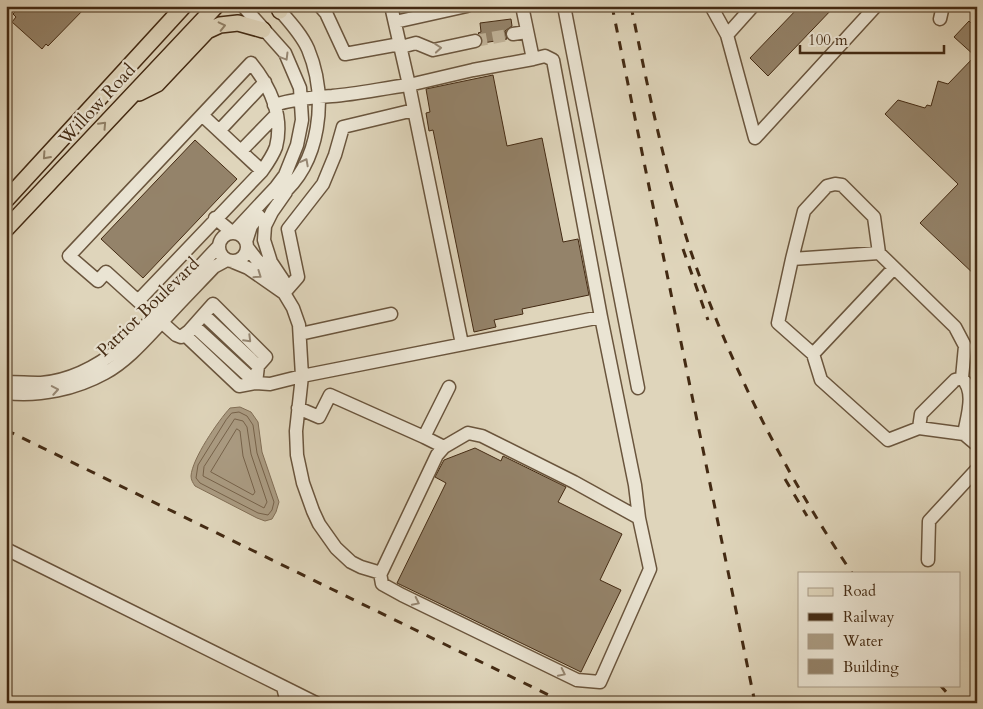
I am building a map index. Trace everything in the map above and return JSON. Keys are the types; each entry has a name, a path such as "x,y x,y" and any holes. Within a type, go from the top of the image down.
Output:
{"main road":[{"name":"Willow Road","path":"6,229 216,6"},
{"name":"Willow Road","path":"6,200 179,10"},
{"path":"130,96 157,84 207,31 220,25 238,23 263,30"}],"street":[{"name":"Patriot Boulevard","path":"6,393 31,395 67,388 107,372 132,352 225,236 233,233 276,187 290,166 302,120 300,88 285,53 242,6"},
{"path":"320,6 326,13 345,54 416,43 433,50 475,41"},
{"path":"392,6 462,344"},
{"path":"395,22 467,6"},
{"path":"522,6 532,59"},
{"path":"564,6 638,388"},
{"path":"711,6 728,35 755,138 876,6"},
{"path":"728,35 754,6"},
{"name":"Patriot Boulevard","path":"6,382 42,382 65,378 85,370 113,354 159,318 214,266 229,260 242,258 247,251 251,226 272,202 286,192 300,172 311,151 320,105 316,78 308,48 278,8"},
{"path":"513,34 527,32"},
{"path":"241,151 275,110 301,99 409,85 545,56 553,60 650,569 600,682 577,680 382,584 380,573 437,455 444,447 468,433 482,436 574,482 639,518"},
{"path":"138,301 262,170 276,147 278,123 275,110 265,82 251,63 69,256 98,281 106,272 138,301 159,318 176,335 181,337 194,326 213,304 266,357 258,366 256,383"},
{"path":"219,131 265,82"},
{"path":"284,293 298,277 288,229 323,184 335,155 343,127 414,110"},
{"path":"202,115 262,170"},
{"path":"962,378 965,346 955,327 879,253 874,217 842,185 827,186 804,211 778,323 813,354 820,380 888,440 919,428 964,434 977,445"},
{"path":"284,293 283,280 271,262 264,240 266,226 272,212 286,192"},
{"path":"212,222 241,236 257,260 283,280"},
{"path":"212,222 220,244"},
{"name":"Patriot Boulevard","path":"220,244 221,254 229,260"},
{"path":"792,259 879,253"},
{"path":"229,260 248,268 284,293 293,308 300,334 302,376 297,418 297,455 305,490 313,511 327,536 343,556 361,568 380,573"},
{"path":"813,354 894,268"},
{"path":"300,334 391,314"},
{"path":"185,335 239,386 256,383 270,384 601,317"},
{"path":"194,326 256,383"},
{"path":"919,428 921,414 955,380 962,378"},
{"path":"962,378 967,383 970,395 964,434"},
{"path":"424,437 449,387"},
{"path":"298,408 319,417 330,395 444,447"},
{"path":"964,434 977,426"},
{"path":"928,560 929,521 977,469"},
{"path":"6,549 316,703"},
{"path":"283,687 287,703"}],"water":[{"path":"240,407 251,412 258,422 262,452 279,502 272,519 265,521 195,486 191,479 192,469 196,460 219,422 230,408"}],"building":[{"path":"21,6 87,6 48,46 46,44 42,49 12,22 16,17 13,14"},
{"path":"800,6 835,6 768,76 750,58"},
{"path":"511,19 512,26 505,31 507,39 483,43 478,33 481,32 480,23"},
{"path":"969,21 977,29 977,277 920,223 958,184 885,114 898,100 925,108 927,105 931,106 938,81 948,84 975,56 954,37"},
{"path":"493,75 507,146 542,138 563,242 578,239 589,295 522,309 523,314 494,320 496,327 474,332 433,130 429,131 426,113 430,112 426,89"},
{"path":"195,140 237,179 143,278 101,239"},
{"path":"475,448 501,461 503,456 566,487 558,502 622,534 600,580 621,590 581,672 397,583 446,483 435,477 444,460"}],"tunnel":[{"path":"475,41 513,34"}],"railway":[{"path":"612,6 755,703"},
{"path":"631,6 672,189 705,292 740,375 760,416 803,496 851,572"},
{"path":"683,249 708,320"},
{"path":"6,430 565,703"},
{"path":"785,479 807,516"},
{"path":"941,686 956,703"}]}
